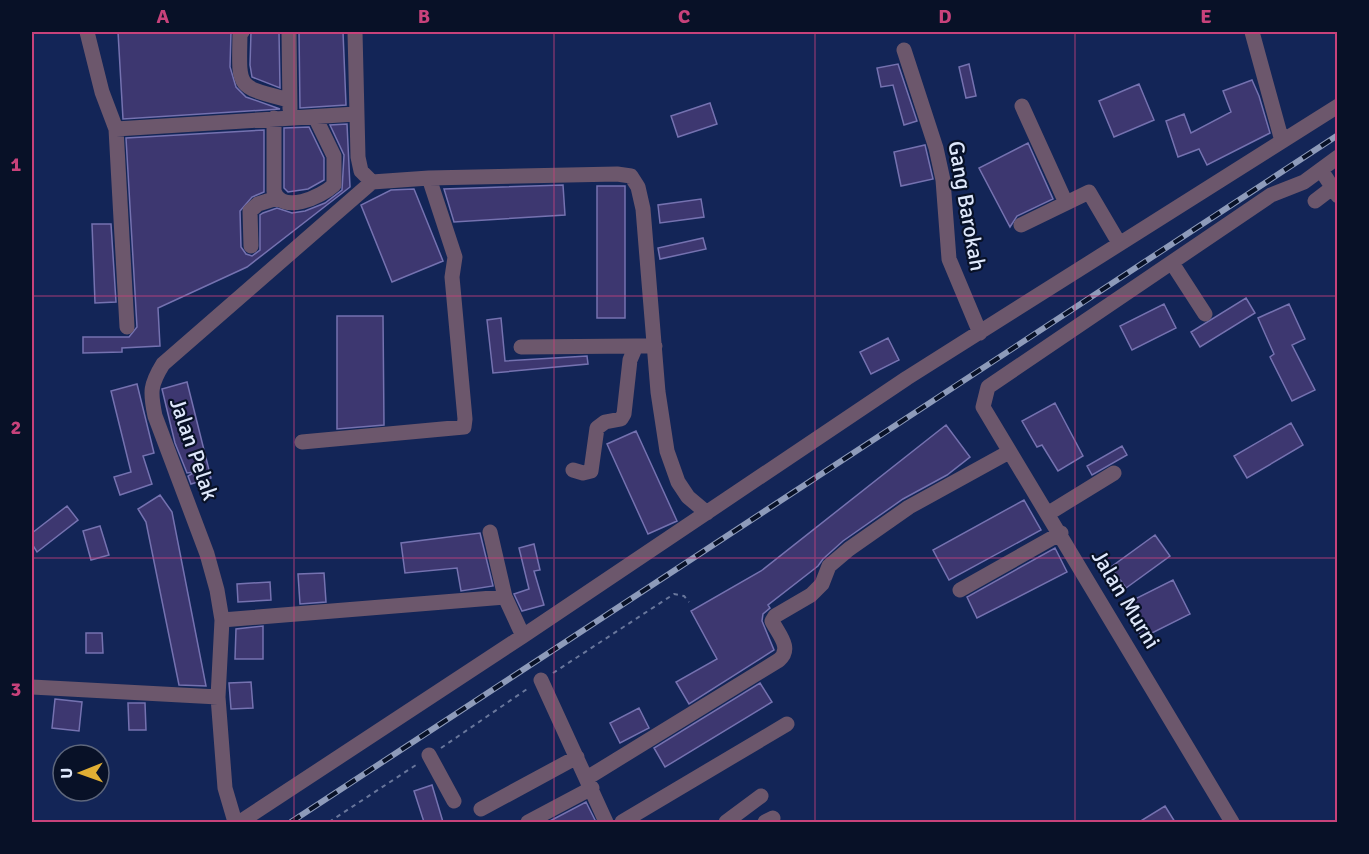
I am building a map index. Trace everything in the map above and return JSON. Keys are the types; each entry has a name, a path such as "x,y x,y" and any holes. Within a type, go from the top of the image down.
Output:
{"street":[{"path":"87,32 102,92 116,129 127,327"},
{"path":"242,32 240,34 239,77 243,84 250,90 289,100"},
{"path":"289,32 291,118"},
{"path":"355,32 358,158 361,171 372,182 429,178 617,174 632,176 638,187 643,209 659,404 667,451 678,483 688,497 706,513"},
{"path":"1252,32 1282,141"},
{"name":"Gang Barokah","path":"904,50 936,148 943,180 949,259 980,333"},
{"path":"1022,106 1066,203"},
{"path":"237,822 523,636 907,378 1338,106"},
{"path":"116,129 356,114"},
{"path":"276,198 285,204 296,203 327,191 334,185 334,156 315,117"},
{"path":"274,118 276,198"},
{"path":"1315,201 1329,182 1338,157"},
{"path":"302,442 464,427 452,277 455,257 429,178"},
{"name":"Jalan Pelak","path":"237,822 225,788 218,697 222,620 207,554 155,416 151,398 152,381 163,364 372,182"},
{"path":"1205,314 1177,271 1271,195 1304,182 1329,182"},
{"path":"1021,225 1091,193 1119,243"},
{"path":"251,246 250,211 258,204 276,198"},
{"name":"Jalan Murni","path":"1177,271 988,387 983,398 983,407 1049,513 1232,822"},
{"path":"573,470 583,473 591,471 597,428 605,422 621,419 624,414 630,360 636,346"},
{"path":"521,347 655,346"},
{"path":"528,822 779,660 784,655 785,649 772,621 775,616 811,595 838,557 909,507 955,479 1010,452"},
{"path":"1049,513 1114,473"},
{"path":"490,532 505,597 523,636"},
{"path":"960,590 1061,533"},
{"path":"222,620 505,597"},
{"path":"541,680 606,822"},
{"path":"32,687 218,697"},
{"path":"622,822 787,724"},
{"path":"481,809 577,757"},
{"path":"432,760 454,801"},
{"path":"726,822 761,796"}],"path":[{"path":"329,822 432,760 511,699 674,594 684,596 689,602"}],"building":[{"path":"118,32 231,32 230,67 236,87 246,97 280,109 123,119"},
{"path":"251,32 279,32 280,88 252,77"},
{"path":"299,32 343,32 346,105 300,108"},
{"path":"898,64 917,121 904,125 893,85 881,87 877,68"},
{"path":"969,64 976,96 966,98 959,67"},
{"path":"1252,80 1270,133 1207,165 1199,149 1178,157 1166,121 1184,114 1191,133 1231,112 1223,91"},
{"path":"1139,84 1154,120 1114,137 1099,101"},
{"path":"710,103 717,124 678,137 671,116"},
{"path":"347,124 350,187 247,267 158,308 160,346 122,348 122,352 83,353 83,337 129,337 137,327 126,138 264,130 264,192 252,197 240,211 241,247 246,254 252,256 260,250 260,215 277,208 292,213 305,211 325,203 342,190 344,155 330,125"},
{"path":"309,127 324,158 324,180 308,189 288,192 284,188 284,128"},
{"path":"1028,143 1053,199 1017,216 1010,227 979,168"},
{"path":"925,145 933,179 901,186 894,152"},
{"path":"563,185 565,215 454,222 444,189"},
{"path":"597,186 625,186 625,318 597,318"},
{"path":"414,189 443,261 392,282 361,205 391,190"},
{"path":"701,199 704,217 660,223 658,205"},
{"path":"92,224 111,224 116,302 95,303"},
{"path":"703,238 706,249 660,259 658,248"},
{"path":"1246,298 1255,313 1200,347 1191,332"},
{"path":"1164,304 1176,328 1132,350 1120,326"},
{"path":"1289,304 1305,339 1292,345 1315,390 1292,401 1270,357 1274,354 1258,318"},
{"path":"337,316 383,316 384,425 337,429"},
{"path":"501,318 505,361 587,356 588,364 493,373 487,320"},
{"path":"888,338 899,360 871,374 860,352"},
{"path":"187,382 211,478 191,484 188,476 195,472 187,473 175,443 162,389"},
{"path":"137,384 154,453 143,456 152,484 120,495 114,477 131,472 111,391"},
{"path":"1055,403 1083,456 1058,471 1042,445 1037,447 1022,421"},
{"path":"1291,423 1303,445 1247,478 1234,456"},
{"path":"946,425 970,457 947,475 903,499 843,541 818,566 768,605 770,608 763,614 762,621 774,650 689,704 676,682 717,659 691,611 761,571"},
{"path":"636,431 677,521 648,534 607,444"},
{"path":"1122,446 1127,455 1092,475 1087,466"},
{"path":"160,495 172,512 206,686 179,685 146,522 138,509"},
{"path":"1024,500 1041,530 949,580 933,550"},
{"path":"67,506 78,520 37,552 32,544 32,533"},
{"path":"100,526 109,555 91,560 83,531"},
{"path":"480,533 493,586 461,591 457,568 405,573 401,543"},
{"path":"1155,535 1170,556 1126,588 1111,567"},
{"path":"534,544 540,570 534,571 544,605 522,611 514,594 529,589 519,548"},
{"path":"1055,548 1067,572 977,618 967,597"},
{"path":"324,573 326,602 300,604 298,574"},
{"path":"1173,580 1190,614 1142,638 1125,604"},
{"path":"270,582 271,600 238,602 237,584"},
{"path":"263,626 263,659 235,659 236,629"},
{"path":"86,633 102,633 103,653 86,653"},
{"path":"251,682 253,708 231,709 229,683"},
{"path":"760,683 772,702 665,767 654,748"},
{"path":"55,699 82,702 79,731 52,728"},
{"path":"128,703 145,703 146,730 129,730"},
{"path":"639,708 649,728 620,743 610,723"},
{"path":"432,785 443,822 424,822 414,791"},
{"path":"586,802 596,822 548,822"},
{"path":"1165,806 1175,822 1139,822"}],"railway":[{"path":"291,822 1338,135"}]}
